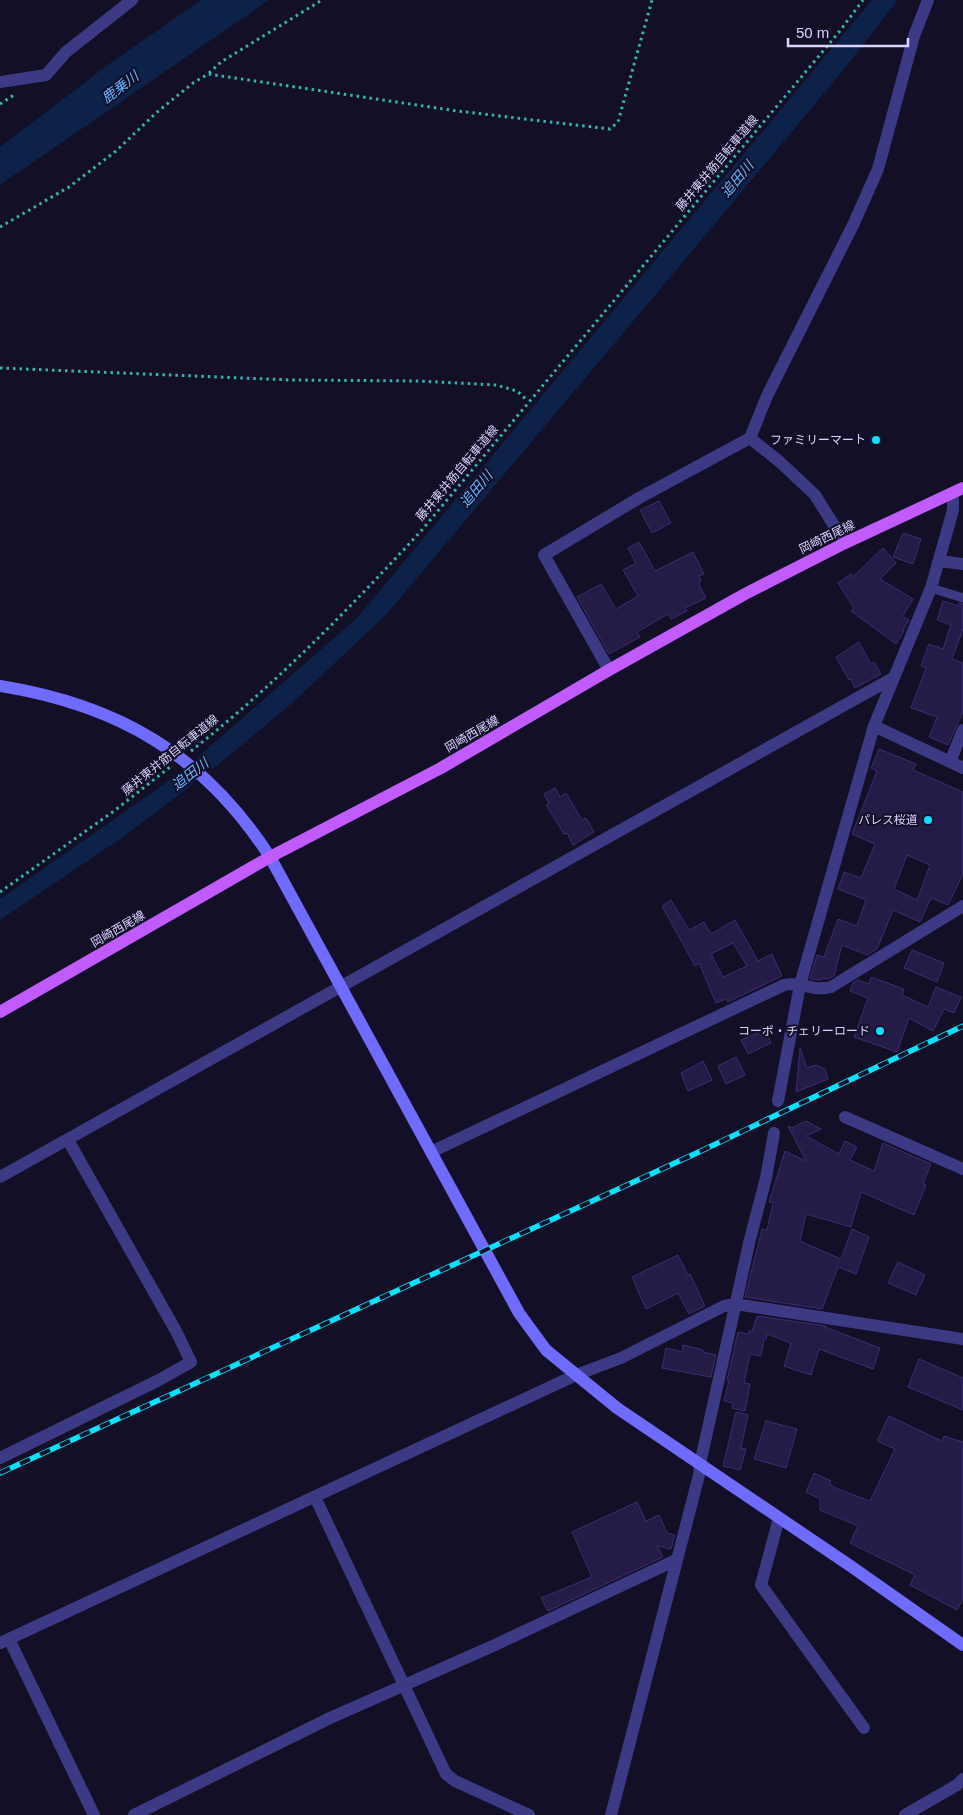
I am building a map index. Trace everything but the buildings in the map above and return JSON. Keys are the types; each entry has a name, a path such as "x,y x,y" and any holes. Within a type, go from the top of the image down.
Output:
{"main road":[{"name":"岡崎西尾線","path":"0,1012 270,857 441,768 609,670 745,594 845,542 963,488"}],"street":[{"path":"0,82 46,75 66,52 132,0"},
{"path":"609,670 544,555 640,498 750,438 771,388 854,223 878,169 914,36 928,0"},
{"path":"750,438 780,462 815,495 845,542"},
{"path":"778,1101 800,985 874,726 931,588 953,510 953,500 950,494"},
{"path":"939,561 963,564"},
{"path":"0,1178 893,678"},
{"path":"0,686 48,695 106,715 156,740 183,758 207,778 251,830 270,857 519,1313 546,1350 617,1408 852,1567 963,1645"},
{"path":"874,726 963,768"},
{"path":"950,762 963,730"},
{"path":"431,1152 784,984 790,983 816,990 831,987 963,906"},
{"path":"845,1117 963,1169"},
{"path":"611,1815 699,1475 735,1304 766,1178 774,1133"},
{"path":"0,1458 159,1380 191,1362 176,1331 68,1140"},
{"path":"94,1815 5,1641 576,1375 621,1358 724,1306 735,1304 963,1339"},
{"path":"315,1497 446,1774 455,1781 529,1815"},
{"path":"778,1518 761,1585 864,1728"},
{"path":"134,1815 330,1718 404,1686 676,1560"},
{"path":"905,1815 961,1786"}],"lane":[{"path":"931,588 963,598"}],"path":[{"path":"0,227 70,187 116,150 156,113 221,62 322,0"},
{"path":"208,74 610,130 620,117 652,0"},
{"name":"藤井東井筋自転車道線","path":"0,892 114,811 183,758 274,681 360,597 421,531 838,32 862,0"},
{"path":"0,368 291,380 419,381 496,385 517,391 528,401"}],"water":[{"name":"鹿乗川","path":"201,0 269,0 0,185 0,147 109,64"},
{"path":"872,0 898,0 840,74 385,616 291,704 213,769 199,756 357,618"},
{"path":"180,773 193,784 123,837 0,920 0,899"}],"waterway":[{"name":"追田川","path":"169,791 222,749"}],"railway":[{"path":"0,1473 701,1151 963,1026"}],"place":[{"name":"ファミリーマート","path":"876,440"},
{"name":"パレス桜道","path":"928,820"},
{"name":"コーポ・チェリーロード","path":"880,1031"}]}
